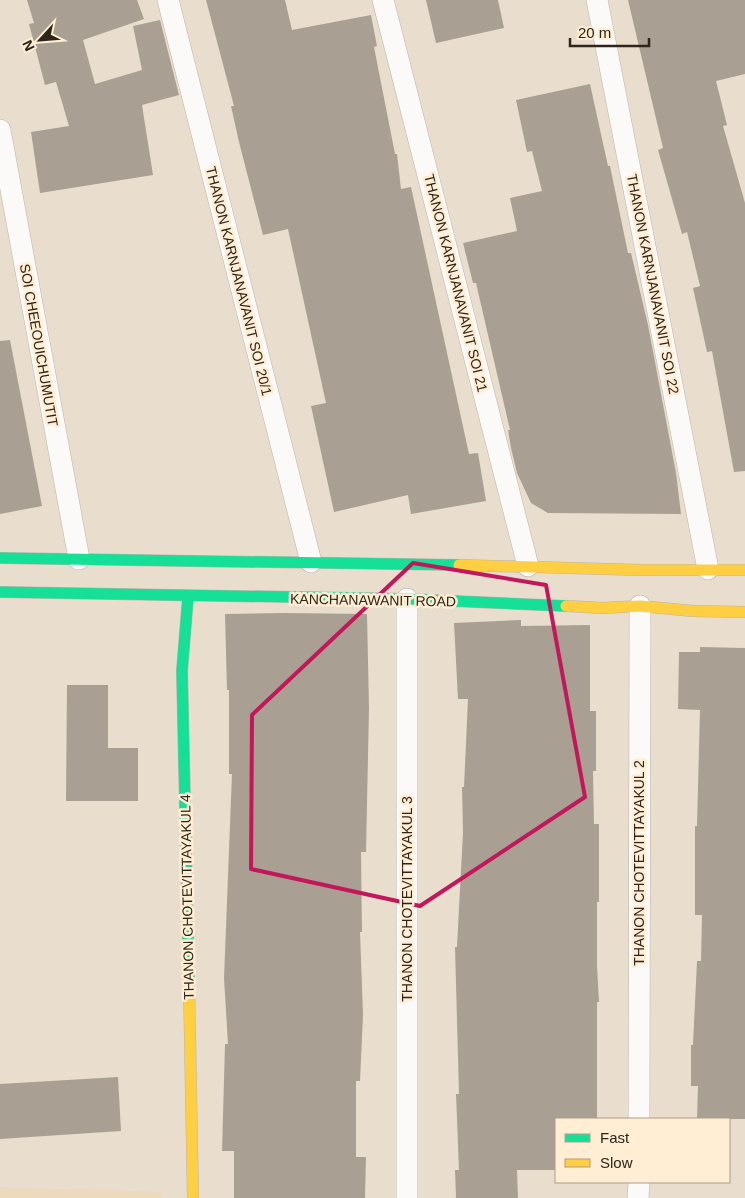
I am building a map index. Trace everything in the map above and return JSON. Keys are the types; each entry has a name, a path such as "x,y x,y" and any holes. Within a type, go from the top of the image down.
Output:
{"main road":[{"path":"0,558 311,562 403,568 528,566 642,574 708,569 745,570"},
{"name":"KANCHANAWANIT ROAD","path":"0,592 188,596 406,595 603,608 641,602 693,611 745,612"},
{"name":"THANON CHOTEVITTAYAKUL 4","path":"188,596 182,671 193,1198"}],"street":[{"name":"THANON KARNJANAVANIT SOI 20/1","path":"168,0 311,562"},
{"name":"THANON KARNJANAVANIT SOI 21","path":"383,0 528,566"},
{"name":"THANON KARNJANAVANIT SOI 22","path":"597,0 708,569"},
{"name":"SOI CHEEOUICHUMUTIT","path":"0,130 79,559"},
{"name":"THANON CHOTEVITTAYAKUL 3","path":"406,595 407,1198"},
{"name":"THANON CHOTEVITTAYAKUL 2","path":"639,1118 641,602"},
{"path":"638,1183 638,1198"}],"highlighted area":[{"path":"413,563 546,585 585,797 420,906 251,869 252,715"}],"shaded area":[{"path":"0,1187 161,1192 162,1198 0,1198"}],"building":[{"path":"27,0 137,0 144,19 83,40 95,84 142,70 133,26 160,20 179,95 142,105 153,175 40,193 31,132 69,126 56,82 45,85 29,24 34,23"},
{"path":"206,0 285,0 292,30 371,15 377,46 374,47 395,154 397,154 401,189 411,187 469,454 478,453 486,501 411,514 408,495 334,512 311,406 326,403 288,229 263,235 239,142 231,106 234,106"},
{"path":"426,0 498,0 504,28 436,43"},
{"path":"628,0 745,0 745,74 716,81 727,125 723,126 745,203 745,471 734,472 712,351 707,352 693,288 700,286 687,232 682,234 658,150 663,148"},
{"path":"590,84 608,166 610,166 628,253 631,253 648,325 676,473 681,514 548,513 531,503 517,473 508,430 510,430 476,283 473,283 463,243 517,231 510,198 542,191 532,151 527,152 516,100"},
{"path":"10,340 42,506 0,514 0,341"},
{"path":"225,614 367,614 369,708 366,852 361,852 362,932 360,932 363,1015 360,1081 356,1081 356,1157 366,1157 365,1198 234,1198 234,1151 222,1151 225,1044 228,1044 224,978 232,774 229,774 229,690 227,690"},
{"path":"521,620 521,626 590,625 590,711 596,711 596,771 593,771 594,824 599,824 597,1118 555,1118 555,1170 517,1170 518,1198 456,1198 455,1170 459,1170 456,1094 459,1094 455,947 457,947 463,832 462,787 464,787 468,699 458,699 454,623"},
{"path":"700,647 745,648 745,1119 697,1118 698,1086 691,1086 691,1045 693,1045 697,961 701,961 702,915 695,915 695,826 697,826 700,710 678,709 679,652 700,652"},
{"path":"67,685 108,685 108,748 138,748 138,801 66,801"},
{"path":"118,1077 121,1131 0,1139 0,1084"}],"traffic: fast":[{"path":"0,558 459,565"},
{"path":"0,592 407,599 566,606"},
{"path":"188,597 182,671 189,983"}],"traffic: slow":[{"path":"459,565 642,570 745,570"},
{"path":"566,606 603,608 640,606 693,611 745,612"},
{"path":"189,983 193,1198"}]}
